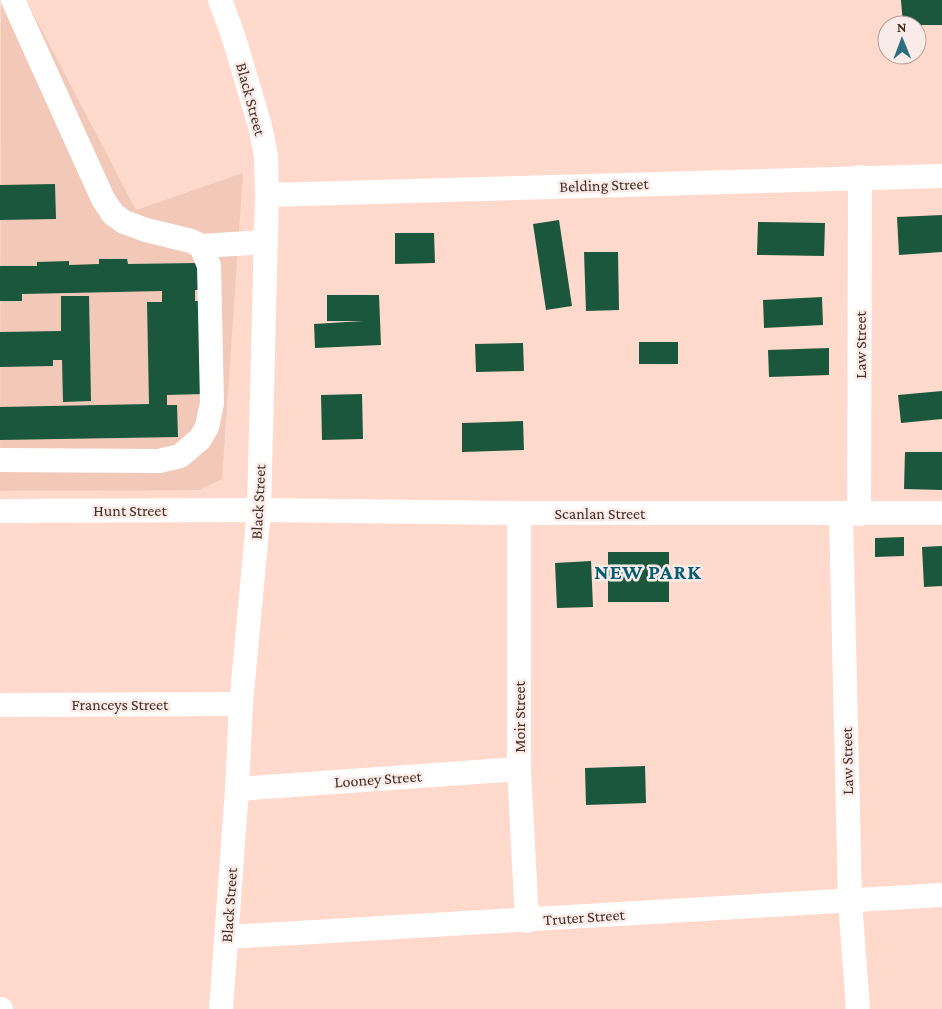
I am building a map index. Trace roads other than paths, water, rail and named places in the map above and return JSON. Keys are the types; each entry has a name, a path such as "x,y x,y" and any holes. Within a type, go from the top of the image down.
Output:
{"street":[{"path":"13,0 103,198 113,214 124,222 146,230 191,241 201,246 266,242"},
{"name":"Black Street","path":"220,0 236,44 260,126 266,156 267,195 259,510 241,704 237,789 221,1009"},
{"name":"Belding Street","path":"267,195 942,176"},
{"name":"Law Street","path":"858,1009 850,901 850,514 860,177"},
{"path":"0,460 159,461 180,456 200,439 207,428 212,403 208,266 201,246"},
{"name":"Scanlan Street","path":"259,510 519,513 942,513"},
{"name":"Hunt Street","path":"0,511 259,510"},
{"name":"Moir Street","path":"519,513 519,769 527,921"},
{"name":"Franceys Street","path":"0,705 241,704"},
{"name":"Looney Street","path":"237,789 519,769"},
{"name":"Truter Street","path":"227,937 527,921 942,895"}],"district":[{"name":"NEW PARK","path":"648,572"}]}
